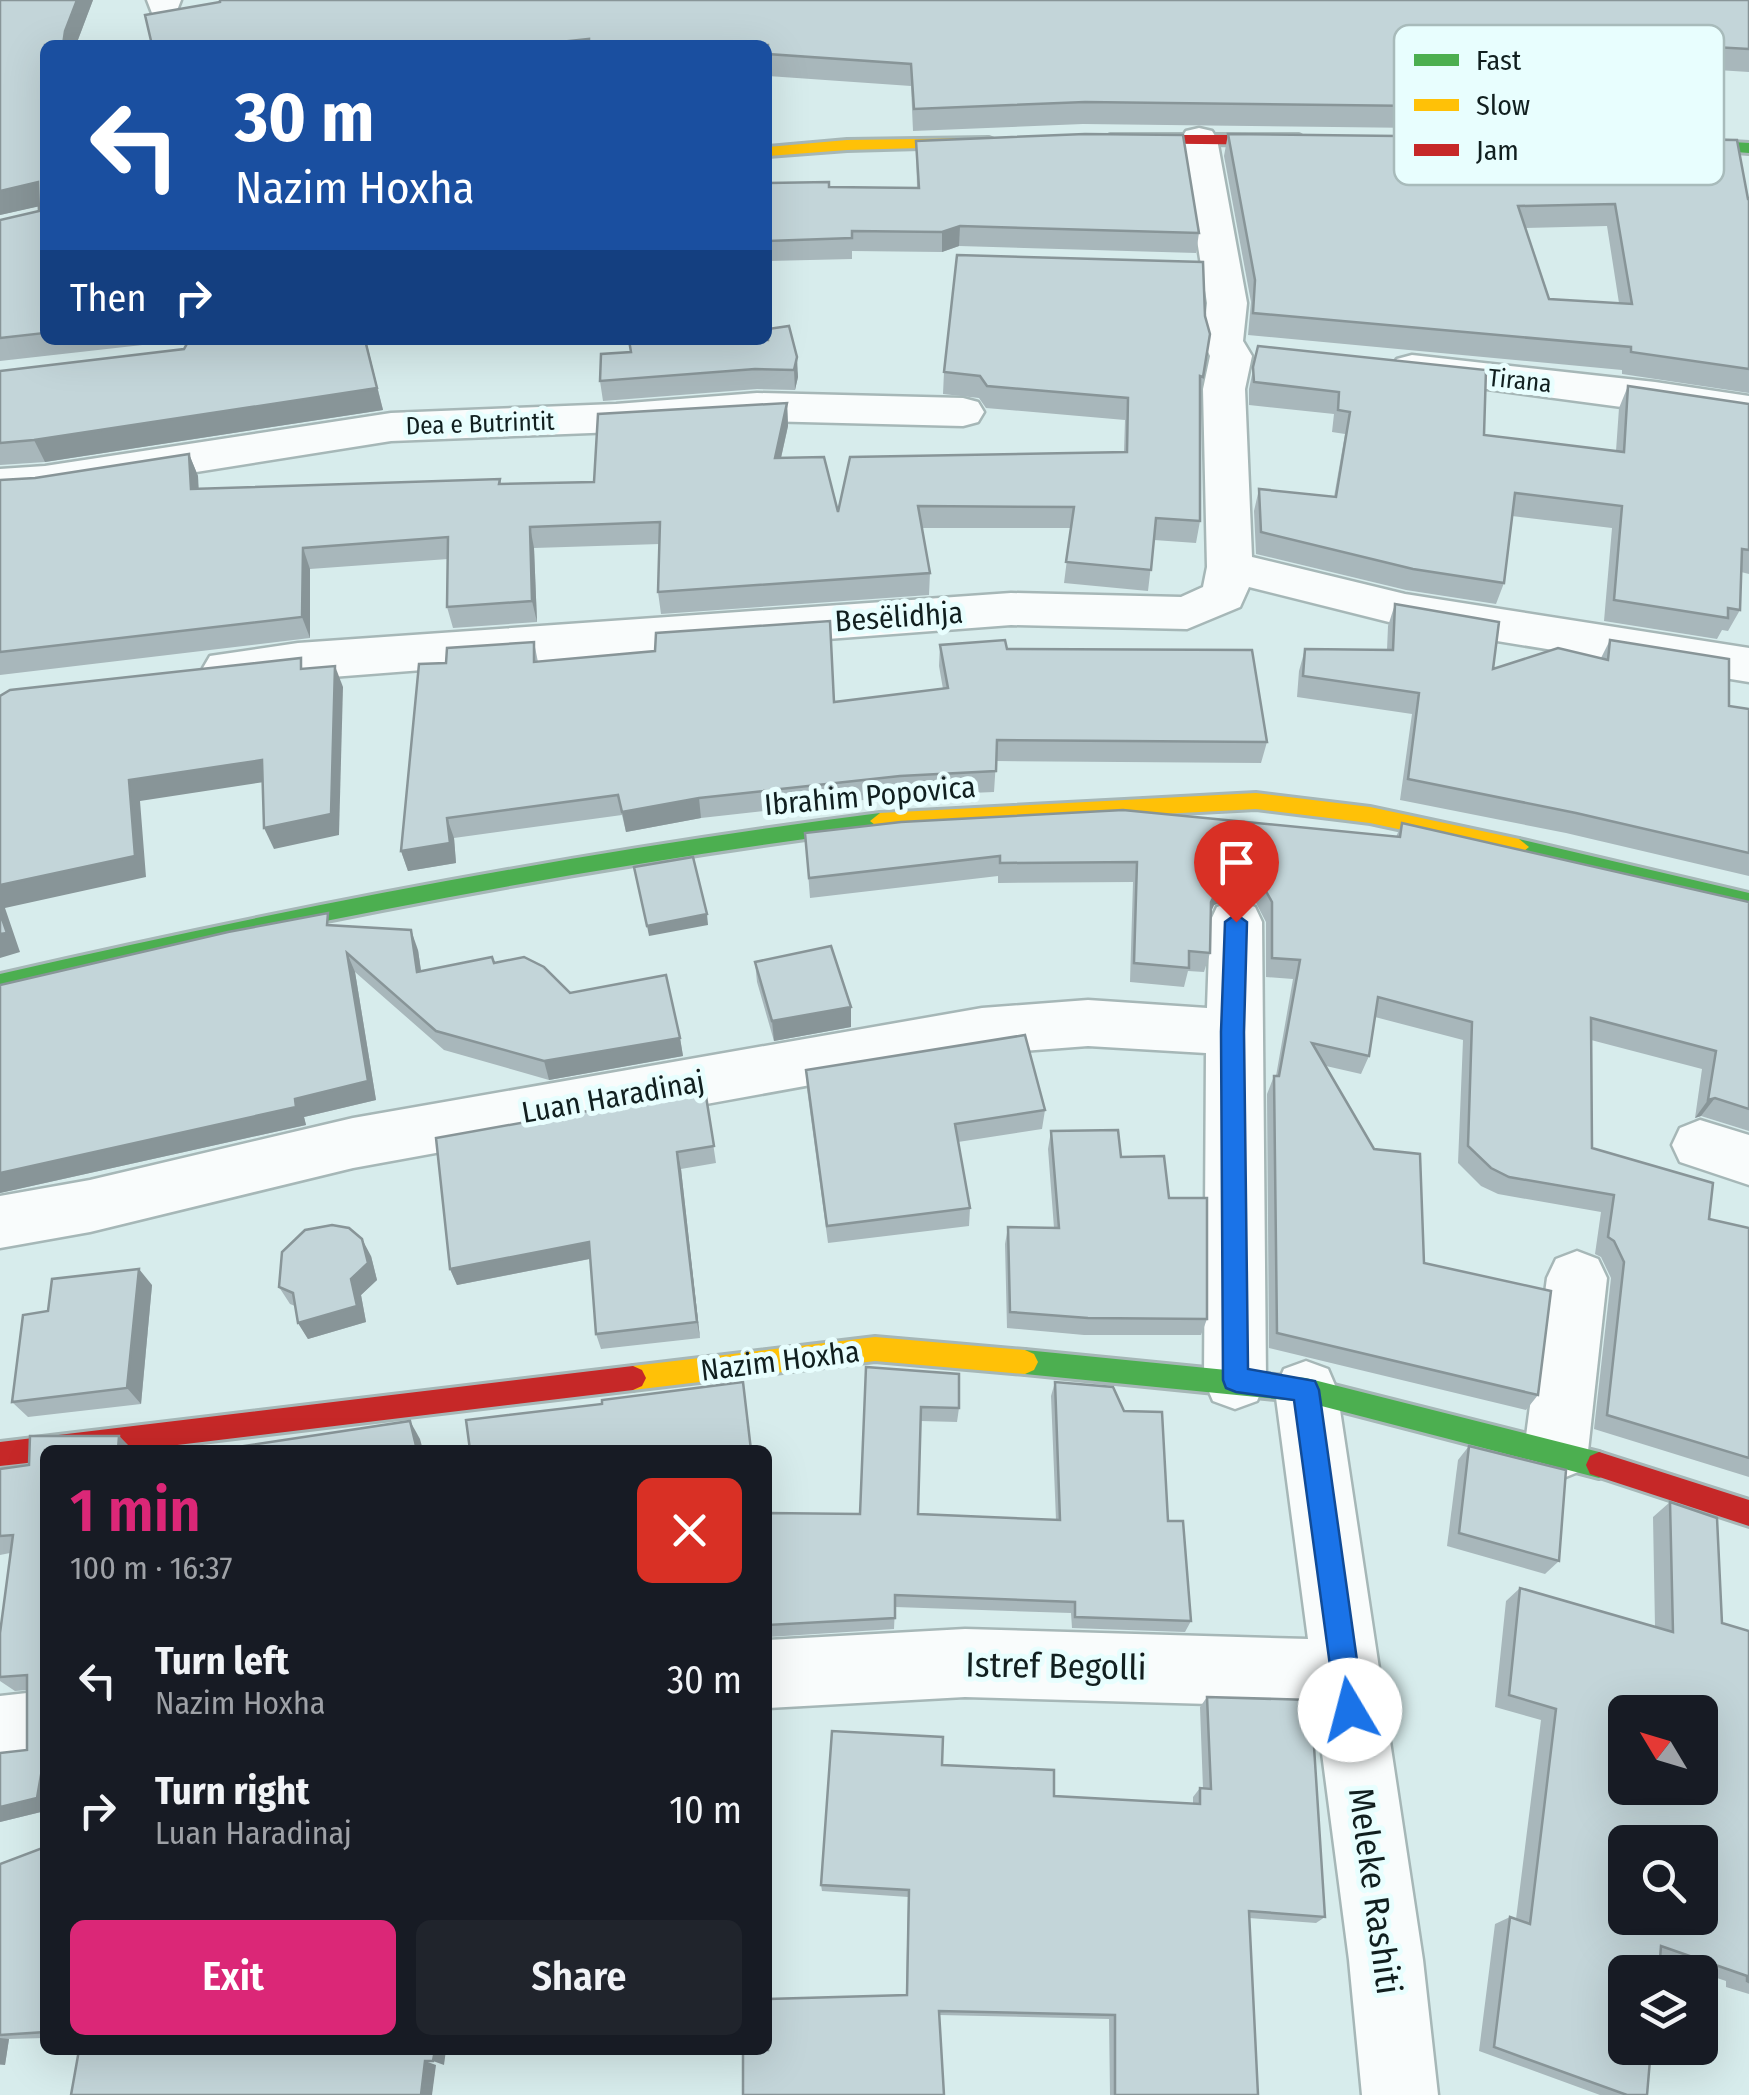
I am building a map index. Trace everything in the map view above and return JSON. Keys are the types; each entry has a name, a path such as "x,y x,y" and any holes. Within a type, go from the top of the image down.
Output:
{"street":[{"path":"1199,138 1199,269 1227,303 1223,341 1231,356 1224,390 1230,567 1405,610 1749,665"},
{"path":"1082,141 1318,141"},
{"path":"772,152 1003,142"},
{"path":"1724,146 1749,148"},
{"path":"1231,356 1255,350 1274,352"},
{"name":"Tirana","path":"1370,363 1656,395 1749,410"},
{"name":"Dea e Butrintit","path":"0,484 45,481 391,427 616,418 757,407 963,412"},
{"name":"Besëlidhja","path":"184,674 298,660 1011,609 1187,613 1224,596 1230,567"},
{"name":"Ibrahim Popovica","path":"0,984 237,927 702,842 900,819 1256,801 1370,815 1605,865 1749,901"},
{"path":"1236,922 1236,1380"},
{"name":"Luan Haradinaj","path":"0,1222 90,1206 353,1143 982,1031 1088,1024 1233,1032"},
{"path":"1556,1451 1576,1278"},
{"name":"Nazim Hoxha","path":"76,1445 875,1350 1236,1380 1306,1390 1556,1451 1749,1513"},
{"name":"Meleke Rashiti","path":"1306,1390 1386,1960 1400,2095"},
{"name":"Nazim Hoxha","path":"0,1454 40,1449"},
{"name":"Istref Begolli","path":"772,1674 965,1663 1345,1674"},
{"path":"0,1730 40,1726"}],"building":[{"path":"0,0 77,0 64,40 40,40 40,334 0,338 0,220 39,211 38,182 0,191"},
{"path":"1749,0 1749,49 1724,48 1724,25 1394,25 1394,106 1085,102 914,109 911,64 772,54 772,40 151,40 145,15 220,2"},
{"path":"1085,134 1183,135 1199,233 960,226 942,232 852,231 852,238 772,241 772,183 919,188 916,141"},
{"path":"1228,134 1394,136 1394,185 1724,185 1724,140 1737,140 1749,199 1749,369 1631,352 1631,347 1253,313 1255,280","holes":["1615,204 1632,304 1549,299 1518,206"]},
{"path":"957,255 1203,262 1205,316 1210,334 1203,377 1200,376 1200,521 1156,518 1151,570 1066,562 1074,507 918,506 930,573 658,592 660,522 530,527 532,601 447,607 448,537 303,548 302,617 0,652 0,480 189,454 191,489 500,479 499,484 594,482 598,414 787,403 775,458 824,457 838,512 850,457 1127,452 1128,398 987,386 980,376 944,372"},
{"path":"789,326 797,357 794,370 755,369 600,381 601,354 631,352 630,345 772,345 772,328"},
{"path":"186,345 366,345 377,388 0,443 0,371 184,349"},
{"path":"1258,346 1486,370 1484,435 1624,452 1628,386 1749,404 1749,550 1742,549 1740,610 1728,608 1728,618 1614,600 1622,506 1515,493 1504,583 1413,569 1261,532 1259,489 1336,497 1350,412 1338,410 1339,392 1254,382"},
{"path":"1395,604 1499,622 1493,669 1558,648 1608,660 1610,640 1729,659 1729,706 1749,709 1749,853 1408,779 1419,693 1303,676 1305,649 1393,650"},
{"path":"830,621 834,702 948,688 940,645 1005,640 1007,649 1252,650 1267,742 997,740 996,771 900,776 699,798 622,812 618,795 447,818 450,843 401,851 419,664 446,663 447,648 534,642 534,662 655,651 656,633"},
{"path":"301,658 301,669 335,666 331,814 264,828 262,760 129,780 135,856 0,885 0,696 10,690"},
{"path":"1123,810 1400,837 1402,823 1749,902 1749,1109 1715,1098 1708,1100 1716,1051 1591,1018 1592,1148 1713,1183 1709,1219 1749,1228 1749,1458 1607,1415 1624,1262 1608,1237 1614,1195 1509,1177 1491,1168 1468,1146 1472,1022 1378,997 1369,1056 1312,1043 1374,1149 1420,1154 1424,1263 1551,1291 1538,1395 1277,1333 1274,1076 1279,1076 1300,960 1272,958 1272,902 1262,884 1240,878 1219,886 1211,902 1210,953 1189,951 1189,968 1134,963 1137,862 1000,863 1000,856 809,878 805,833 901,822"},
{"path":"693,857 707,914 647,926 634,867"},
{"path":"0,913 7,933 0,934"},
{"path":"328,913 327,925 411,930 417,972 492,957 494,963 524,957 544,967 570,993 666,975 680,1038 544,1061 436,1031 347,953 368,1081 295,1099 296,1107 0,1173 0,985"},
{"path":"831,946 851,1007 772,1021 755,962"},
{"path":"1025,1035 1045,1110 955,1124 970,1208 827,1226 806,1070"},
{"path":"705,1090 714,1146 677,1152 697,1322 596,1334 589,1242 450,1269 436,1138"},
{"path":"1118,1130 1121,1157 1164,1156 1169,1198 1207,1198 1207,1319 1088,1318 1010,1312 1008,1227 1059,1228 1051,1131"},
{"path":"332,1225 349,1228 362,1239 368,1263 351,1279 357,1306 298,1323 293,1293 279,1287 282,1252 305,1230"},
{"path":"139,1269 127,1388 12,1402 23,1315 48,1311 52,1279"},
{"path":"866,1367 959,1374 959,1408 921,1407 918,1514 1060,1520 1055,1382 1113,1387 1124,1411 1162,1412 1168,1521 1183,1521 1191,1621 1075,1617 1075,1602 895,1595 895,1618 772,1625 772,1513 860,1514"},
{"path":"743,1382 750,1445 469,1445 466,1420 602,1404 602,1400"},
{"path":"410,1421 416,1445 250,1445"},
{"path":"30,1436 119,1436 118,1445 40,1445 40,1781 37,1798 0,1807 0,1753 27,1750 27,1675 0,1677 0,1633 13,1535 0,1536 0,1469 29,1465"},
{"path":"1469,1446 1566,1470 1559,1561 1459,1533"},
{"path":"1670,1502 1717,1518 1722,1623 1749,1631 1749,1982 1747,1976 1718,1966 1718,1955 1687,1955 1661,1946 1660,1955 1608,1955 1608,2065 1650,2065 1647,2095 1627,2095 1494,2047 1510,1917 1530,1924 1556,1709 1509,1695 1520,1588 1673,1632"},
{"path":"1207,1697 1311,1700 1325,1917 1249,1911 1258,2095 1115,2095 1115,2015 939,2011 944,2095 743,2095 743,2055 772,2055 772,1999 907,1995 909,1890 821,1885 832,1731 943,1737 942,1765 1054,1770 1054,1796 1200,1804 1200,1788 1211,1789"},
{"path":"40,1849 40,2032 0,2035 0,1864"},
{"path":"78,2055 434,2055 433,2061 425,2061 421,2095 71,2095"}],"traffic: fast":[{"path":"1724,147 1749,148"},
{"path":"0,983 438,889 658,851 880,821"},
{"path":"1519,847 1749,901"},
{"path":"1025,1362 1306,1390 1599,1465"}],"traffic: slow":[{"path":"772,152 847,145 989,143"},
{"path":"880,821 1256,801 1370,815 1519,847"},
{"path":"633,1378 875,1349 1025,1362"}],"traffic: jam":[{"path":"1110,140 1299,140"},
{"path":"75,1445 633,1378"},
{"path":"0,1454 40,1449"},
{"path":"1599,1465 1749,1513"}],"route":[{"path":"1236,922 1236,1380 1306,1390 1350,1710"}]}
